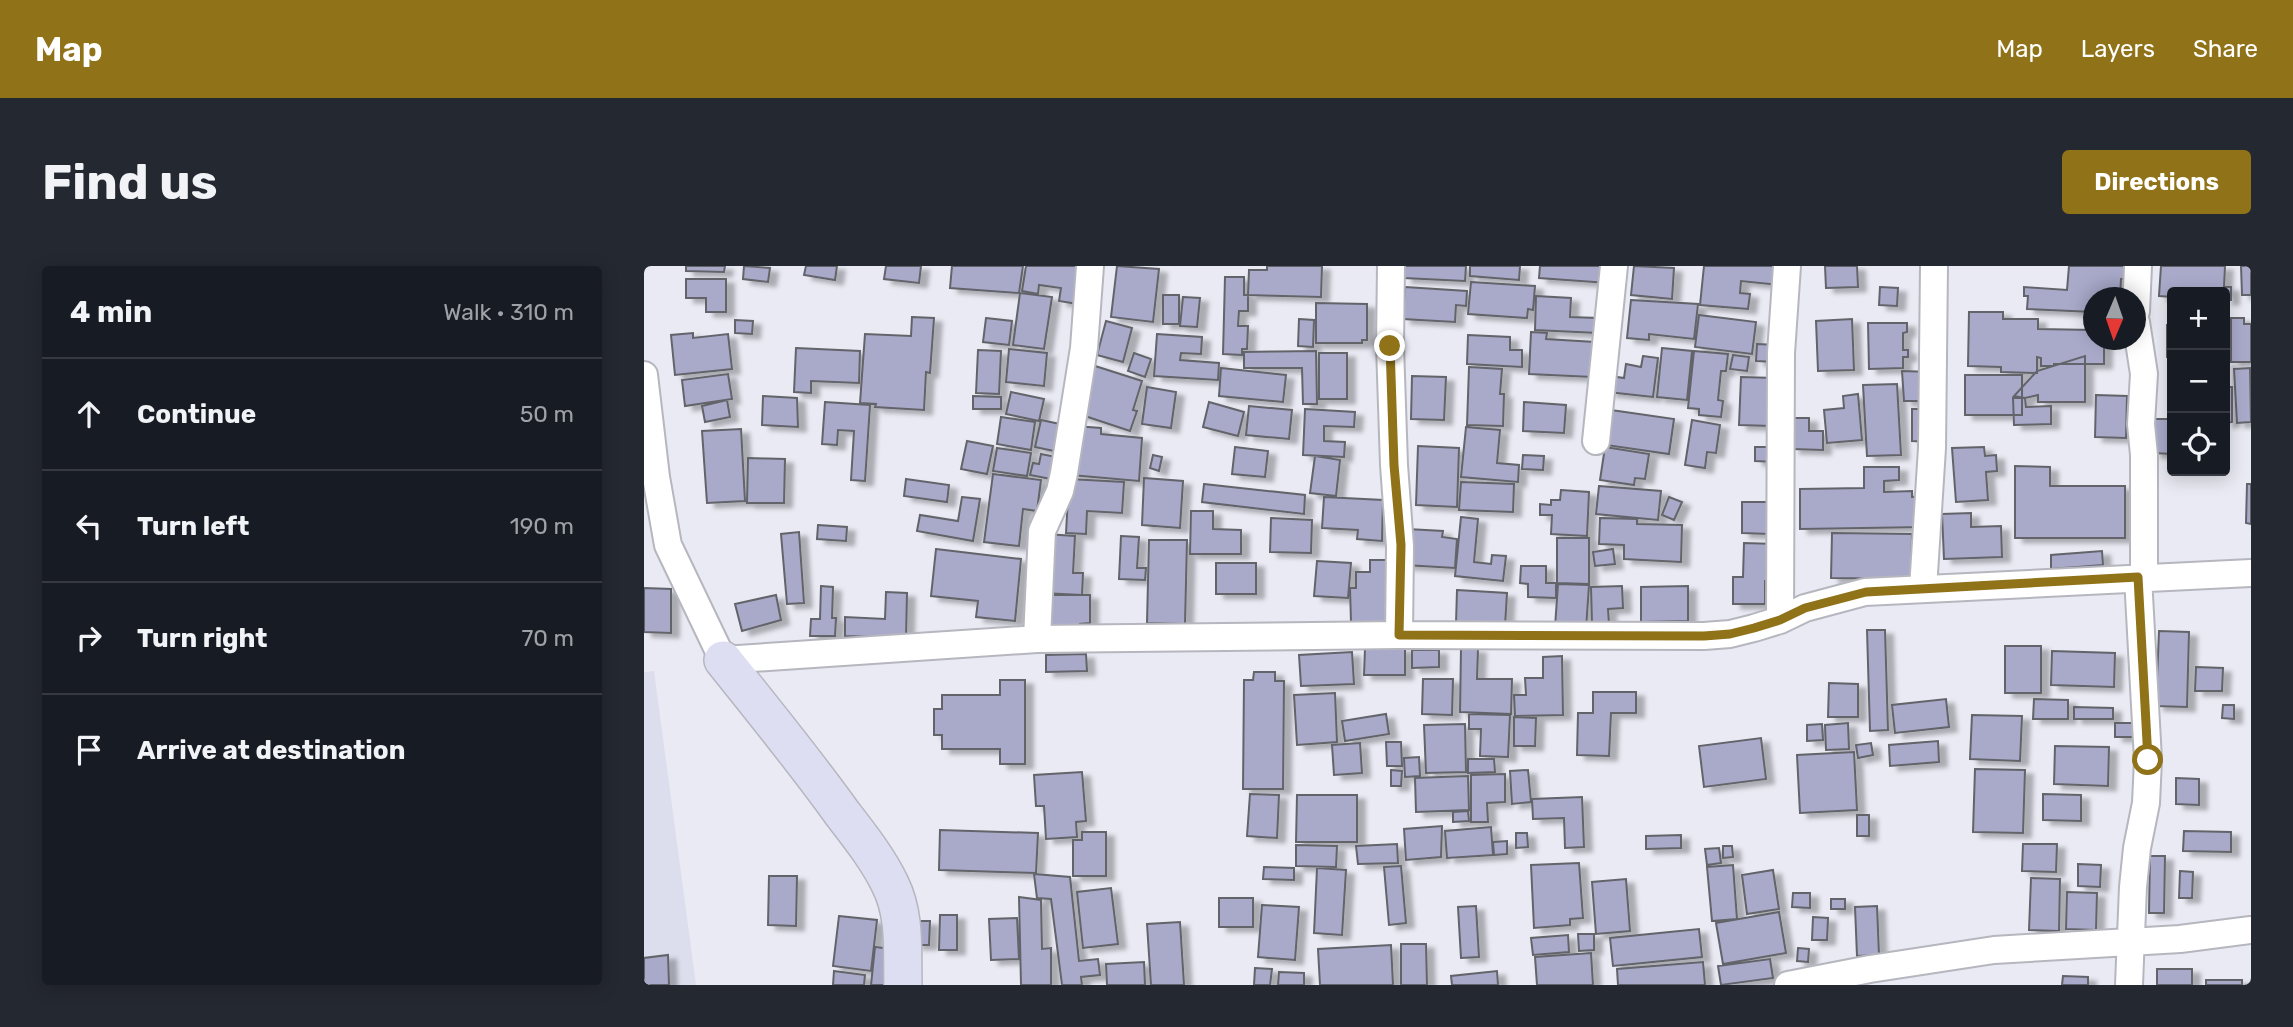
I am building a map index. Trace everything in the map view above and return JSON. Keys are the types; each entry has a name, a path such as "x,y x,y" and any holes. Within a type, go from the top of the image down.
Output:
{"street":[{"path":"1037,639 1042,531 1060,491 1064,473 1084,348 1090,266"},
{"path":"1391,266 1390,346 1394,465 1401,545 1399,635"},
{"path":"1596,441 1614,266"},
{"path":"1780,620 1781,353 1787,266"},
{"path":"1923,589 1933,448 1934,266"},
{"path":"2137,287 2138,266"},
{"path":"2129,985 2133,887 2146,803 2148,760 2141,577 2144,455 2141,424 2144,374 2140,350"},
{"path":"644,375 656,477 668,545 723,660 821,784 864,842 891,885 903,938 903,985"},
{"path":"723,660 1037,639 1399,635 1704,636 1730,634 1780,620 1833,599 1866,592 2251,573"},
{"path":"1788,985 1994,950 2180,939 2251,930"}],"shaded area":[{"path":"654,671 696,985 644,985 644,672"}],"building":[{"path":"686,266 725,266 724,272 686,271"},
{"path":"744,266 770,268 768,282 743,279"},
{"path":"806,266 837,266 835,280 804,275"},
{"path":"886,266 921,266 919,283 884,279"},
{"path":"952,266 1023,266 1019,293 950,288"},
{"path":"1026,266 1084,266 1078,304 1059,301 1061,288 1039,285 1038,294 1022,291"},
{"path":"1117,266 1159,269 1153,322 1111,317"},
{"path":"1267,266 1322,266 1321,297 1248,295 1249,270 1267,270"},
{"path":"1405,266 1466,266 1465,281 1404,278"},
{"path":"1470,266 1520,266 1519,280 1470,276"},
{"path":"1540,266 1609,266 1608,283 1539,278"},
{"path":"1634,266 1674,268 1672,299 1631,295"},
{"path":"1704,266 1775,266 1781,285 1741,281 1740,293 1750,294 1748,309 1700,305"},
{"path":"1825,266 1857,266 1858,287 1826,288"},
{"path":"2069,266 2126,266 2125,279 2121,279 2121,287 2083,287 2083,312 2027,309 2028,296 2024,296 2024,287 2067,290"},
{"path":"2161,266 2225,266 2224,287 2167,287 2167,297 2159,296"},
{"path":"2241,266 2251,266 2251,295 2242,295"},
{"path":"1225,277 1244,277 1244,295 1248,295 1248,311 1239,311 1238,326 1248,326 1247,349 1242,349 1242,355 1223,354"},
{"path":"686,279 726,279 726,312 706,312 706,298 686,298"},
{"path":"1471,282 1535,286 1533,310 1528,309 1527,318 1468,314"},
{"path":"1405,287 1467,291 1466,306 1456,305 1455,322 1403,319"},
{"path":"1880,287 1898,288 1897,306 1879,305"},
{"path":"1020,293 1052,297 1044,349 1013,345"},
{"path":"1163,295 1179,295 1179,324 1163,324"},
{"path":"1536,296 1571,298 1570,317 1598,318 1598,333 1535,330"},
{"path":"1183,297 1200,298 1197,327 1180,326"},
{"path":"1631,300 1698,304 1694,339 1649,334 1649,340 1627,338"},
{"path":"1316,303 1367,304 1367,340 1362,340 1362,343 1316,343"},
{"path":"1969,312 2003,312 2003,319 2038,319 2038,329 2083,330 2083,350 2104,350 2104,364 2041,366 2041,358 2037,357 2037,373 2001,372 2001,367 1968,366"},
{"path":"1699,315 1756,322 1752,354 1695,347"},
{"path":"912,317 934,318 930,373 926,372 924,410 875,407 876,404 860,403 865,334 911,336"},
{"path":"986,318 1012,321 1009,345 983,342"},
{"path":"2231,318 2244,318 2244,324 2251,324 2251,362 2231,362"},
{"path":"1299,319 1314,320 1313,347 1298,346"},
{"path":"1852,319 1854,370 1818,371 1816,321"},
{"path":"735,320 753,321 752,334 735,333"},
{"path":"1106,321 1132,328 1123,362 1097,355"},
{"path":"1868,323 1907,323 1907,332 1903,333 1903,350 1908,350 1908,357 1903,357 1903,368 1869,369"},
{"path":"1531,332 1547,333 1546,339 1595,342 1593,377 1529,374"},
{"path":"693,333 693,338 728,334 732,369 675,375 671,335"},
{"path":"1157,334 1202,337 1201,354 1181,353 1180,360 1219,363 1218,380 1154,376"},
{"path":"1468,335 1510,337 1510,350 1522,350 1522,367 1467,364"},
{"path":"1757,344 1777,345 1776,362 1756,361"},
{"path":"796,348 860,351 859,383 811,381 811,393 794,392"},
{"path":"1662,348 1692,351 1687,400 1657,397"},
{"path":"1009,349 1047,353 1044,386 1006,382"},
{"path":"978,350 1001,351 999,394 976,393"},
{"path":"1316,351 1317,404 1303,404 1302,368 1244,368 1244,352"},
{"path":"1694,351 1728,354 1726,371 1721,371 1718,400 1723,401 1721,417 1699,415 1699,409 1688,408"},
{"path":"1134,353 1151,359 1145,377 1128,371"},
{"path":"1319,353 1347,353 1347,399 1319,399"},
{"path":"1733,355 1749,357 1747,371 1730,369"},
{"path":"1643,356 1658,358 1653,397 1608,392 1610,376 1624,378 1626,364 1641,367"},
{"path":"2085,356 2085,402 2038,402 2038,395 2025,398 2014,396 2037,371"},
{"path":"1092,365 1142,381 1133,410 1137,411 1130,431 1076,413"},
{"path":"1469,367 1502,369 1500,394 1504,394 1503,426 1467,425"},
{"path":"1221,368 1286,375 1283,402 1219,396"},
{"path":"2250,368 2251,422 2237,423 2234,369"},
{"path":"1902,371 1930,372 1929,401 1904,401"},
{"path":"728,374 732,399 685,406 682,380"},
{"path":"1965,375 2022,375 2022,415 1965,415"},
{"path":"1412,376 1446,377 1444,420 1411,419"},
{"path":"1741,377 1774,378 1772,426 1739,425"},
{"path":"1897,384 1901,455 1867,456 1863,385"},
{"path":"1147,387 1176,392 1171,428 1142,424"},
{"path":"2230,387 2232,387 2230,422"},
{"path":"1011,392 1044,399 1039,421 1006,414"},
{"path":"1858,394 1862,440 1827,443 1824,410 1844,408 1843,396"},
{"path":"2096,395 2127,396 2126,438 2095,437"},
{"path":"763,396 797,398 798,427 762,425"},
{"path":"973,396 1001,397 1001,409 973,409"},
{"path":"2013,398 2025,398 2026,407 2051,406 2051,424 2014,425"},
{"path":"727,400 730,417 705,422 702,406"},
{"path":"825,402 870,405 865,481 851,480 854,431 838,430 837,445 822,444"},
{"path":"1209,402 1244,412 1238,436 1203,427"},
{"path":"1524,402 1566,405 1564,433 1523,431"},
{"path":"1249,406 1292,410 1289,439 1246,435"},
{"path":"1305,409 1355,412 1354,427 1324,426 1324,441 1345,442 1344,457 1303,455"},
{"path":"1912,409 1930,409 1929,442 1912,441"},
{"path":"1611,410 1674,419 1669,454 1606,445"},
{"path":"1001,417 1035,422 1031,450 997,444"},
{"path":"1793,418 1809,418 1809,431 1823,431 1823,450 1792,449"},
{"path":"2155,419 2167,419 2167,454 2153,453"},
{"path":"1041,420 1060,424 1054,451 1035,447"},
{"path":"1692,420 1720,425 1716,453 1707,452 1705,468 1685,465"},
{"path":"1075,426 1101,428 1101,434 1142,438 1139,481 1071,475"},
{"path":"1466,427 1500,430 1497,463 1519,465 1518,482 1461,477"},
{"path":"741,429 745,501 707,503 702,431"},
{"path":"967,441 993,446 987,474 961,469"},
{"path":"1418,446 1459,448 1457,507 1416,505"},
{"path":"1235,447 1268,451 1265,477 1232,474"},
{"path":"1605,447 1649,454 1645,479 1635,478 1634,485 1600,480"},
{"path":"1755,447 1775,447 1775,462 1755,461"},
{"path":"1984,447 1985,456 1996,455 1997,471 1986,472 1988,500 1956,502 1952,448"},
{"path":"997,448 1031,453 1027,476 993,471"},
{"path":"1041,454 1056,457 1051,479 1030,475 1033,463 1039,464"},
{"path":"1153,455 1162,457 1159,471 1150,468"},
{"path":"1523,455 1544,456 1543,470 1522,469"},
{"path":"1315,456 1340,460 1336,496 1310,493"},
{"path":"748,458 785,459 784,503 747,503"},
{"path":"2015,466 2050,467 2050,486 2125,486 2125,538 2015,538"},
{"path":"1864,467 1899,467 1899,480 1884,481 1884,492 1912,491 1912,497 1925,497 1926,527 1800,529 1800,489 1864,488"},
{"path":"993,474 1041,480 1037,511 1023,509 1019,546 984,542"},
{"path":"1144,478 1183,481 1180,528 1142,525"},
{"path":"906,479 949,485 947,502 904,496"},
{"path":"1069,479 1124,482 1122,513 1087,511 1086,534 1066,533"},
{"path":"1461,482 1514,484 1513,512 1459,510"},
{"path":"1204,484 1305,495 1304,514 1202,502"},
{"path":"2247,484 2251,484 2251,524 2246,523"},
{"path":"1599,486 1661,491 1658,520 1596,514"},
{"path":"1561,490 1589,492 1587,536 1551,534 1552,515 1540,515 1540,504 1551,505 1551,500 1560,500"},
{"path":"962,497 980,499 973,541 917,531 920,515 958,521"},
{"path":"1324,497 1383,500 1382,541 1357,539 1358,530 1322,528"},
{"path":"1669,497 1682,502 1674,520 1662,515"},
{"path":"1742,502 1770,502 1770,534 1742,533"},
{"path":"1191,511 1213,511 1213,529 1241,530 1241,554 1190,554"},
{"path":"1971,513 1971,527 2001,526 2002,557 1944,559 1942,514"},
{"path":"1461,517 1478,519 1474,562 1491,564 1492,555 1506,556 1503,581 1455,576"},
{"path":"1271,518 1312,520 1311,553 1270,552"},
{"path":"1600,518 1637,519 1637,524 1682,525 1681,562 1624,559 1624,545 1599,544"},
{"path":"818,525 847,527 846,541 817,539"},
{"path":"1407,529 1443,531 1442,537 1457,539 1455,568 1405,565"},
{"path":"799,532 804,603 787,604 781,534"},
{"path":"1832,533 1912,534 1911,579 1831,578"},
{"path":"1045,534 1075,536 1073,573 1083,573 1082,595 1042,593"},
{"path":"1121,536 1139,537 1137,568 1146,568 1145,580 1119,579"},
{"path":"1557,538 1589,538 1589,584 1557,583"},
{"path":"1149,540 1187,540 1185,624 1147,623"},
{"path":"1744,543 1776,544 1775,581 1765,581 1765,604 1733,604 1733,577 1743,577"},
{"path":"936,549 1021,559 1015,621 976,617 978,601 931,596"},
{"path":"1613,549 1615,564 1595,566 1593,552"},
{"path":"2102,551 2103,565 2051,569 2051,555"},
{"path":"1370,560 1392,560 1393,622 1351,622 1350,588 1356,588 1356,572 1370,572"},
{"path":"1317,561 1351,563 1348,598 1314,596"},
{"path":"1216,563 1256,563 1256,594 1216,594"},
{"path":"1521,566 1546,566 1546,583 1556,583 1556,598 1528,597 1528,584 1520,583"},
{"path":"1558,584 1589,585 1586,629 1555,627"},
{"path":"821,586 833,587 832,618 836,618 835,636 810,636 811,619 820,619"},
{"path":"1622,586 1623,608 1608,609 1609,624 1592,624 1591,587"},
{"path":"1688,586 1688,621 1641,622 1641,587"},
{"path":"644,588 671,589 671,633 644,632"},
{"path":"1457,590 1507,593 1505,626 1456,623"},
{"path":"886,592 907,593 906,638 845,636 845,617 885,619"},
{"path":"776,595 781,620 742,631 735,604"},
{"path":"1043,595 1090,595 1090,623 1080,626 1043,626"},
{"path":"1867,630 1885,630 1888,730 1870,731"},
{"path":"2159,631 2189,632 2187,707 2156,706"},
{"path":"2005,646 2041,646 2041,693 2005,693"},
{"path":"1365,648 1405,648 1405,675 1364,675"},
{"path":"1461,648 1478,649 1477,679 1512,679 1511,714 1460,712"},
{"path":"1412,650 1439,650 1439,667 1412,668"},
{"path":"2052,651 2115,653 2114,687 2051,685"},
{"path":"1352,652 1354,684 1301,686 1299,655"},
{"path":"1086,654 1087,671 1046,672 1046,655"},
{"path":"1562,656 1563,715 1515,716 1514,695 1526,695 1525,678 1543,678 1543,657"},
{"path":"2196,667 2223,668 2222,691 2195,691"},
{"path":"1254,672 1275,672 1275,681 1284,681 1283,789 1243,789 1244,680 1253,680"},
{"path":"1423,679 1453,679 1452,715 1422,714"},
{"path":"1000,680 1025,680 1025,764 1000,764 1000,749 942,749 942,735 934,735 934,709 942,709 942,695 1000,695"},
{"path":"1829,683 1858,684 1858,717 1828,717"},
{"path":"1593,692 1636,692 1636,713 1611,713 1609,756 1577,755 1578,713 1593,713"},
{"path":"1335,693 1337,742 1297,745 1294,695"},
{"path":"1946,699 1949,727 1895,733 1892,705"},
{"path":"2034,699 2068,700 2068,719 2033,719"},
{"path":"2223,705 2234,705 2234,719 2222,718"},
{"path":"2074,707 2113,708 2113,719 2074,719"},
{"path":"1386,714 1389,734 1345,741 1342,721"},
{"path":"1469,714 1510,715 1508,757 1480,756 1481,729 1469,729"},
{"path":"1972,715 2022,716 2020,761 1970,759"},
{"path":"1514,717 1536,718 1535,746 1514,746"},
{"path":"1848,723 1849,749 1826,750 1825,725"},
{"path":"2115,723 2137,723 2136,737 2115,737"},
{"path":"1465,724 1466,772 1426,773 1424,725"},
{"path":"1822,724 1823,740 1807,741 1807,725"},
{"path":"1761,738 1766,779 1704,787 1699,746"},
{"path":"1938,741 1939,762 1890,766 1889,745"},
{"path":"1386,742 1401,742 1402,766 1387,766"},
{"path":"1360,743 1362,773 1334,775 1332,745"},
{"path":"1871,743 1873,755 1858,758 1856,745"},
{"path":"2055,746 2109,747 2108,786 2054,784"},
{"path":"1854,752 1857,810 1800,813 1797,755"},
{"path":"1419,757 1420,776 1405,777 1404,758"},
{"path":"1468,759 1494,759 1495,772 1468,773"},
{"path":"1975,769 2025,770 2023,833 1973,832"},
{"path":"1391,770 1402,771 1401,786 1391,786"},
{"path":"1528,770 1531,802 1512,804 1510,771"},
{"path":"1082,772 1086,821 1076,822 1077,837 1046,839 1044,806 1036,806 1034,775"},
{"path":"1505,774 1505,802 1487,803 1488,822 1471,822 1471,775"},
{"path":"1468,776 1469,810 1416,812 1415,778"},
{"path":"2176,778 2199,779 2199,805 2176,804"},
{"path":"1250,794 1279,795 1277,838 1247,836"},
{"path":"2043,794 2081,795 2081,821 2043,820"},
{"path":"1297,795 1357,795 1357,842 1296,842"},
{"path":"1582,797 1584,847 1565,848 1564,818 1533,819 1532,799"},
{"path":"1468,811 1469,821 1453,822 1453,812"},
{"path":"1857,815 1869,815 1869,836 1857,836"},
{"path":"1442,826 1441,857 1406,860 1404,829"},
{"path":"1491,827 1493,855 1447,858 1445,831"},
{"path":"940,830 1038,833 1036,873 939,870"},
{"path":"2184,831 2231,832 2231,852 2183,851"},
{"path":"1082,832 1106,832 1106,876 1073,876 1073,840 1082,840"},
{"path":"1516,833 1527,833 1528,847 1516,848"},
{"path":"1681,835 1681,848 1646,849 1646,836"},
{"path":"1507,841 1507,854 1494,855 1493,842"},
{"path":"1397,844 1398,863 1358,864 1356,846"},
{"path":"2023,844 2057,844 2056,872 2022,871"},
{"path":"1296,845 1337,846 1336,867 1296,866"},
{"path":"1723,846 1732,846 1733,857 1723,858"},
{"path":"1719,848 1721,863 1707,865 1705,849"},
{"path":"2150,856 2165,856 2164,913 2149,913"},
{"path":"1579,863 1583,918 1570,919 1570,925 1534,928 1531,865"},
{"path":"2078,864 2101,865 2100,887 2078,886"},
{"path":"1733,865 1737,919 1712,921 1707,867"},
{"path":"1401,866 1406,923 1389,925 1384,867"},
{"path":"1264,867 1294,868 1294,880 1263,879"},
{"path":"1317,868 1346,870 1342,935 1314,933"},
{"path":"1773,870 1779,909 1747,914 1742,875"},
{"path":"2180,871 2193,872 2192,898 2179,898"},
{"path":"1034,874 1070,877 1079,961 1098,959 1100,975 1081,977 1082,985 1062,985 1051,899 1037,898"},
{"path":"769,876 797,876 796,926 768,925"},
{"path":"2031,878 2060,879 2059,931 2029,930"},
{"path":"1626,879 1630,931 1596,934 1592,882"},
{"path":"1111,888 1118,944 1083,948 1077,892"},
{"path":"2067,892 2097,893 2096,930 2066,929"},
{"path":"1793,893 1810,893 1810,908 1792,907"},
{"path":"1019,897 1041,900 1042,949 1051,948 1051,985 1021,985"},
{"path":"1219,898 1253,898 1253,927 1219,927"},
{"path":"1831,899 1845,899 1845,909 1831,909"},
{"path":"1262,905 1299,907 1295,960 1258,957"},
{"path":"1476,906 1479,957 1461,958 1458,907"},
{"path":"1877,906 1879,955 1857,956 1855,907"},
{"path":"1779,912 1786,953 1723,964 1716,923"},
{"path":"940,915 957,915 957,950 939,950"},
{"path":"839,916 877,920 871,971 833,966"},
{"path":"1813,917 1828,918 1827,940 1812,940"},
{"path":"1017,918 1019,959 991,960 989,919"},
{"path":"916,921 930,921 929,945 915,945"},
{"path":"1180,922 1184,985 1151,985 1147,924"},
{"path":"1699,929 1702,957 1613,966 1610,938"},
{"path":"1578,934 1594,934 1594,950 1579,951"},
{"path":"1568,935 1569,952 1533,955 1531,938"},
{"path":"1401,944 1426,944 1427,985 1401,985"},
{"path":"1391,945 1393,985 1320,985 1318,949"},
{"path":"875,947 893,949 889,985 871,985"},
{"path":"1798,948 1809,949 1808,962 1797,961"},
{"path":"1591,953 1593,985 1537,985 1535,957"},
{"path":"668,955 669,985 644,985 644,958"},
{"path":"1770,959 1773,978 1721,985 1718,966"},
{"path":"1144,962 1145,985 1107,985 1106,964"},
{"path":"1703,962 1705,985 1618,985 1617,969"},
{"path":"1255,968 1272,969 1270,985 1254,985"},
{"path":"2157,969 2192,969 2192,985 2157,985"},
{"path":"834,971 865,975 864,985 833,985"},
{"path":"1497,971 1498,985 1452,985 1451,976"},
{"path":"1279,972 1304,973 1304,985 1278,985"},
{"path":"2063,976 2088,977 2088,985 2062,985"},
{"path":"2206,980 2242,980 2242,985 2206,985"}],"route":[{"path":"1390,346 1394,465 1401,545 1399,635 1730,634 1780,620 1833,599 1866,592 2138,577 2148,760"}]}
